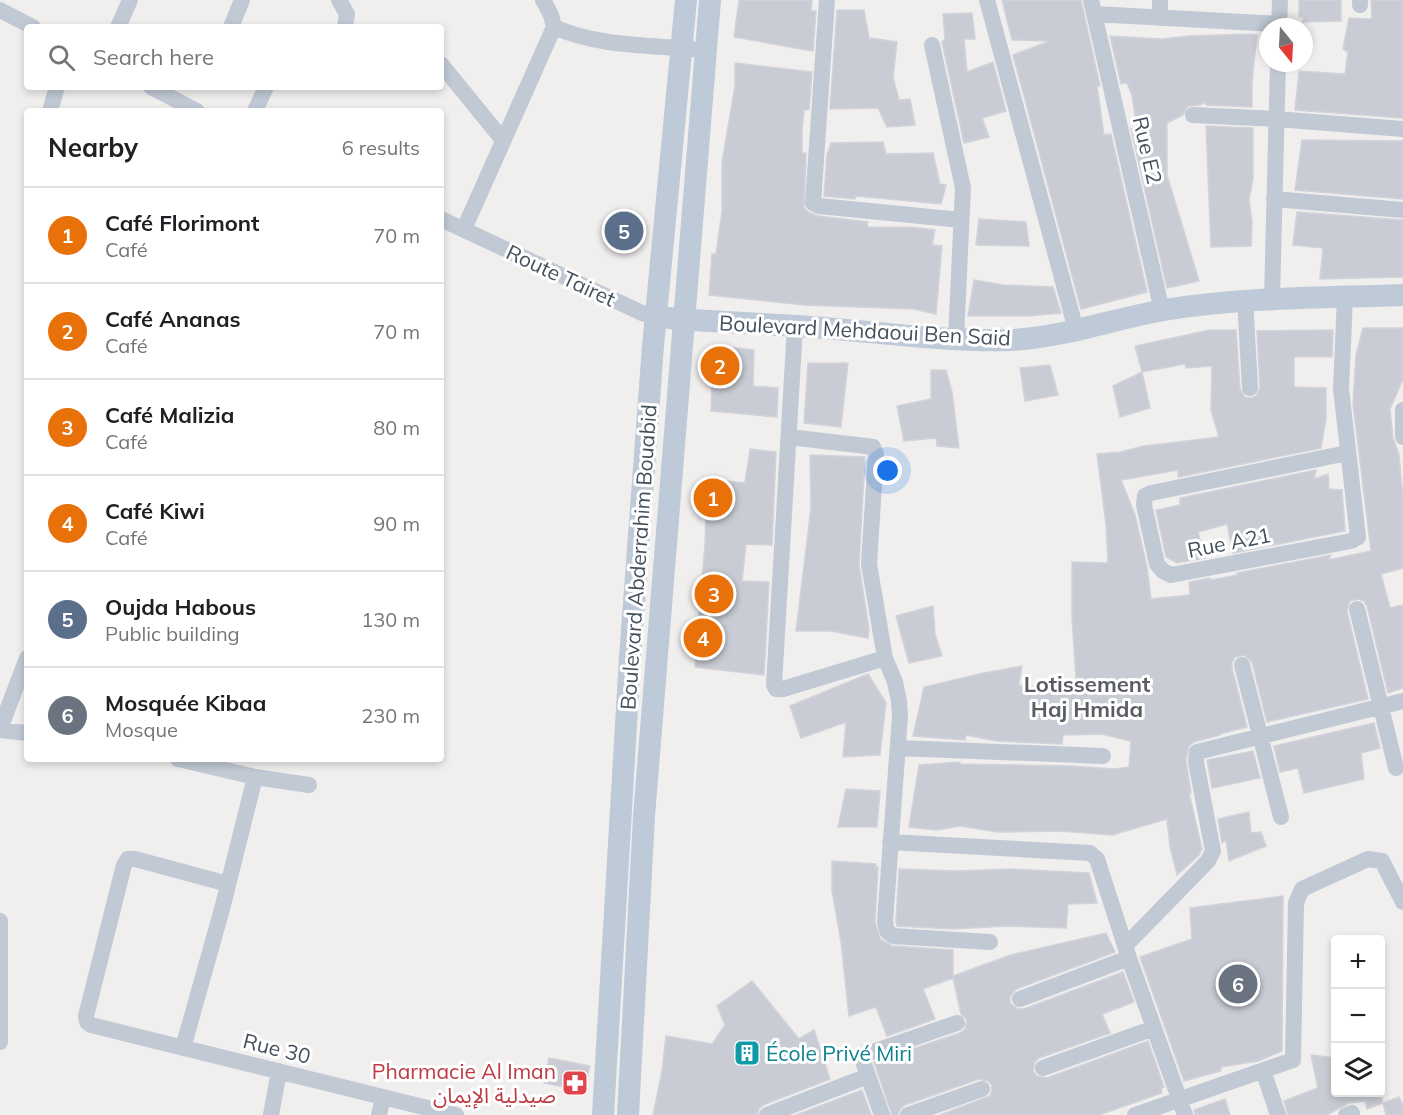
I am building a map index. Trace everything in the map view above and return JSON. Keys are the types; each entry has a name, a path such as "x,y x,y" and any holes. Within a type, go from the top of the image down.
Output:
{"main road":[{"name":"Boulevard Abderrahim Bouabid","path":"603,1115 630,657 655,317 686,0"},
{"name":"Boulevard Abderrahim Bouabid","path":"628,1115 644,816 710,0"},
{"name":"Boulevard Mehdaoui Ben Said","path":"684,319 956,339 1012,340 1076,330 1162,310 1245,299 1403,295"},
{"name":"Route Tairet","path":"655,317 684,319"}],"street":[{"path":"119,24 130,0"},
{"path":"232,24 242,0"},
{"path":"339,0 347,14 345,24"},
{"path":"464,229 502,139 554,27 543,0"},
{"path":"827,0 813,202 819,206 961,220"},
{"path":"987,0 1076,330"},
{"path":"1160,0 1160,18"},
{"path":"1279,18 1280,0"},
{"path":"1092,7 1160,18 1259,25"},
{"name":"Rue E2","path":"1092,7 1162,310"},
{"path":"0,10 27,24"},
{"path":"554,27 570,34 594,39 706,50"},
{"path":"932,45 963,188 956,339"},
{"path":"444,68 502,139"},
{"path":"1272,299 1278,72"},
{"path":"51,108 56,90"},
{"path":"157,90 191,108"},
{"path":"256,108 265,90"},
{"path":"1193,115 1403,129"},
{"path":"1274,199 1403,210"},
{"name":"Route Tairet","path":"444,220 632,309 655,317"},
{"name":"Rue A21","path":"1346,297 1341,389 1358,537 1351,541 1172,575 1163,571 1157,564 1144,505 1145,496 1347,453"},
{"path":"1245,299 1250,388"},
{"path":"795,326 774,685 776,689 783,689 885,658"},
{"path":"1403,410 1403,437"},
{"path":"789,437 873,447 876,454 869,564 885,658 895,682 899,701 899,748 890,842 885,922 887,930 893,936 990,942"},
{"path":"1357,609 1396,768"},
{"path":"1242,665 1281,817"},
{"path":"24,666 0,729 24,733"},
{"path":"1020,999 1127,952 1208,861 1213,851 1196,762 1197,752 1403,701"},
{"path":"899,748 1103,756"},
{"path":"201,762 255,777 309,785"},
{"path":"183,1048 255,777"},
{"path":"890,842 1090,853 1097,859 1127,952 1183,1107"},
{"name":"Rue 30","path":"228,884 128,859 124,865 86,1016 87,1022 456,1115"},
{"path":"1135,1115 1183,1107 1293,1060 1296,903 1302,889 1368,859 1382,861 1403,902"},
{"path":"0,921 0,1042"},
{"path":"882,1115 861,1056 957,1023"},
{"path":"1043,1068 1154,1028"},
{"path":"271,1115 279,1071"},
{"path":"1263,1071 1278,1115"},
{"path":"767,1115 868,1076"},
{"path":"908,1115 982,1089"},
{"path":"379,1115 383,1097"}],"building":[{"path":"739,0 812,0 811,11 816,11 813,51 734,37"},
{"path":"1002,0 1081,0 1100,86 1097,86 1104,135 1111,134 1147,292 1081,309 1013,55 1050,41 1012,40"},
{"path":"1299,0 1341,0 1341,21 1313,22 1313,18 1299,17"},
{"path":"1371,0 1403,0 1403,118 1295,110 1299,72 1345,74 1348,52 1343,49 1349,18 1372,19"},
{"path":"837,10 864,10 869,38 897,42 893,77 899,100 910,99 915,125 887,127 878,108 830,109"},
{"path":"972,13 975,39 964,39 967,72 993,62 1006,111 982,118 989,137 964,143 942,42 945,39 943,14"},
{"path":"1257,35 1252,107 1206,105 1205,102 1188,106 1183,115 1167,123 1167,175 1199,281 1167,288 1131,129 1137,128 1132,95 1127,83 1121,84 1110,36 1162,39"},
{"path":"735,63 812,72 809,110 804,110 802,132 802,153 806,153 804,208 818,216 868,222 867,227 910,227 935,230 932,245 942,246 936,314 914,309 804,305 709,295 712,254 716,254 722,211 722,162 735,86"},
{"path":"1206,126 1253,128 1253,179 1249,200 1252,222 1251,246 1211,247"},
{"path":"1302,140 1403,141 1403,199 1295,190"},
{"path":"883,142 886,154 933,153 940,184 946,185 941,204 856,196 855,199 824,196 827,155 831,143"},
{"path":"1297,212 1403,220 1403,277 1320,279 1323,248 1293,245"},
{"path":"979,219 1026,222 1029,246 976,245"},
{"path":"974,280 1003,285 1053,287 1061,313 1028,316 968,316"},
{"path":"1363,328 1403,328 1403,379 1390,409 1393,438 1399,455 1403,499 1403,568 1381,574 1390,608 1403,605 1403,688 1388,693 1367,606 1359,599 1350,601 1347,611 1368,699 1267,722 1252,662 1244,655 1235,657 1232,668 1247,727 1194,742 1189,746 1186,761 1191,793 1189,793 1202,849 1199,855 1177,875 1170,847 1167,819 1112,835 1059,831 997,832 960,826 937,830 909,827 919,765 960,762 960,764 1114,769 1129,767 1131,741 1101,734 1063,735 1062,744 997,741 966,735 965,740 913,736 924,687 1022,666 1019,685 1074,691 1076,677 1072,618 1072,562 1108,563 1106,524 1097,454 1219,437 1211,410 1212,366 1186,368 1185,364 1142,372 1135,346 1210,330 1236,330 1240,389 1245,397 1251,398 1256,396 1260,388 1257,331 1333,330 1332,357 1294,357 1294,387 1326,388 1326,419 1321,448 1178,477 1178,470 1121,480 1135,515 1147,567 1151,599 1190,595 1189,582 1238,575 1237,573 1331,555 1328,560 1371,551 1353,404 1356,355"},
{"path":"717,346 754,350 753,386 778,388 777,417 711,411"},
{"path":"808,363 848,363 841,427 804,423"},
{"path":"1050,365 1058,395 1025,401 1020,368"},
{"path":"931,370 946,370 952,392 959,448 937,446 936,438 904,441 897,406 931,399"},
{"path":"1142,372 1150,408 1120,417 1113,386"},
{"path":"750,449 776,452 772,545 746,544 742,581 769,582 764,675 695,667 705,544 707,479 745,483"},
{"path":"810,455 865,457 859,564 869,629 868,638 831,631 796,631 811,508"},
{"path":"1316,470 1314,479 1328,474 1329,489 1342,490 1345,531 1233,553 1227,524 1198,532 1205,558 1177,563 1166,557 1156,510 1180,505 1180,498"},
{"path":"933,606 935,634 942,656 909,663 896,616"},
{"path":"868,674 886,703 880,755 843,757 846,722 801,738 790,706"},
{"path":"1374,723 1380,748 1361,753 1364,779 1304,793 1298,768 1280,772 1274,746"},
{"path":"1253,751 1260,778 1212,788 1207,760"},
{"path":"846,789 880,791 877,827 838,827"},
{"path":"1249,812 1251,833 1261,832 1266,846 1229,861 1226,840 1222,843 1218,819"},
{"path":"832,861 876,864 875,867 878,867 875,922 880,939 892,946 953,950 953,976 1011,955 1106,933 1115,952 1016,989 1010,997 1010,1003 1018,1009 1024,1009 1123,972 1134,1002 1102,1014 1110,1033 1039,1058 1035,1062 1033,1071 1037,1076 1047,1078 1148,1041 1164,1087 1161,1088 1162,1093 1099,1115 940,1115 990,1096 992,1085 988,1081 979,1079 905,1105 900,1109 898,1115 892,1115 874,1062 960,1033 965,1029 967,1020 961,1014 953,978 923,989 935,1019 887,1036 876,1007 849,1016 841,942 832,891"},
{"path":"899,869 956,871 1013,869 1089,873 1097,903 1068,904 1066,928 1007,926 954,929 897,926"},
{"path":"1283,896 1282,1051 1258,1061 1221,1067 1221,1071 1184,1081 1140,957 1192,939 1190,908"},
{"path":"752,981 799,1039 814,1030 830,1079 763,1105 757,1115 653,1115 666,1036 712,1044 725,1025 717,1006"},
{"path":"1311,1055 1331,1058 1331,1097 1381,1097 1383,1103 1367,1109 1365,1101 1349,1103 1327,1115 1288,1115 1284,1101 1318,1088"},
{"path":"549,1058 590,1066 584,1091 544,1083"},
{"path":"862,1090 871,1115 796,1115"},
{"path":"1399,1097 1403,1105 1403,1115 1386,1115 1383,1103"},
{"path":"1225,1099 1230,1115 1195,1115 1194,1110"}],"place":[{"name":"Oujda Habous","path":"624,231"},
{"name":"Café Ananas","path":"720,366"},
{"name":"Café Florimont","path":"713,498"},
{"name":"Café Malizia","path":"714,594"},
{"name":"Café Kiwi","path":"703,638"},
{"name":"Mosquée Kibaa","path":"1238,984"},
{"name":"École Privé Miri","path":"747,1053"},
{"name":"Pharmacie Al Iman صيدلية الإيمان","path":"575,1083"}],"district":[{"name":"Lotissement Haj Hmida","path":"1087,696"}]}
